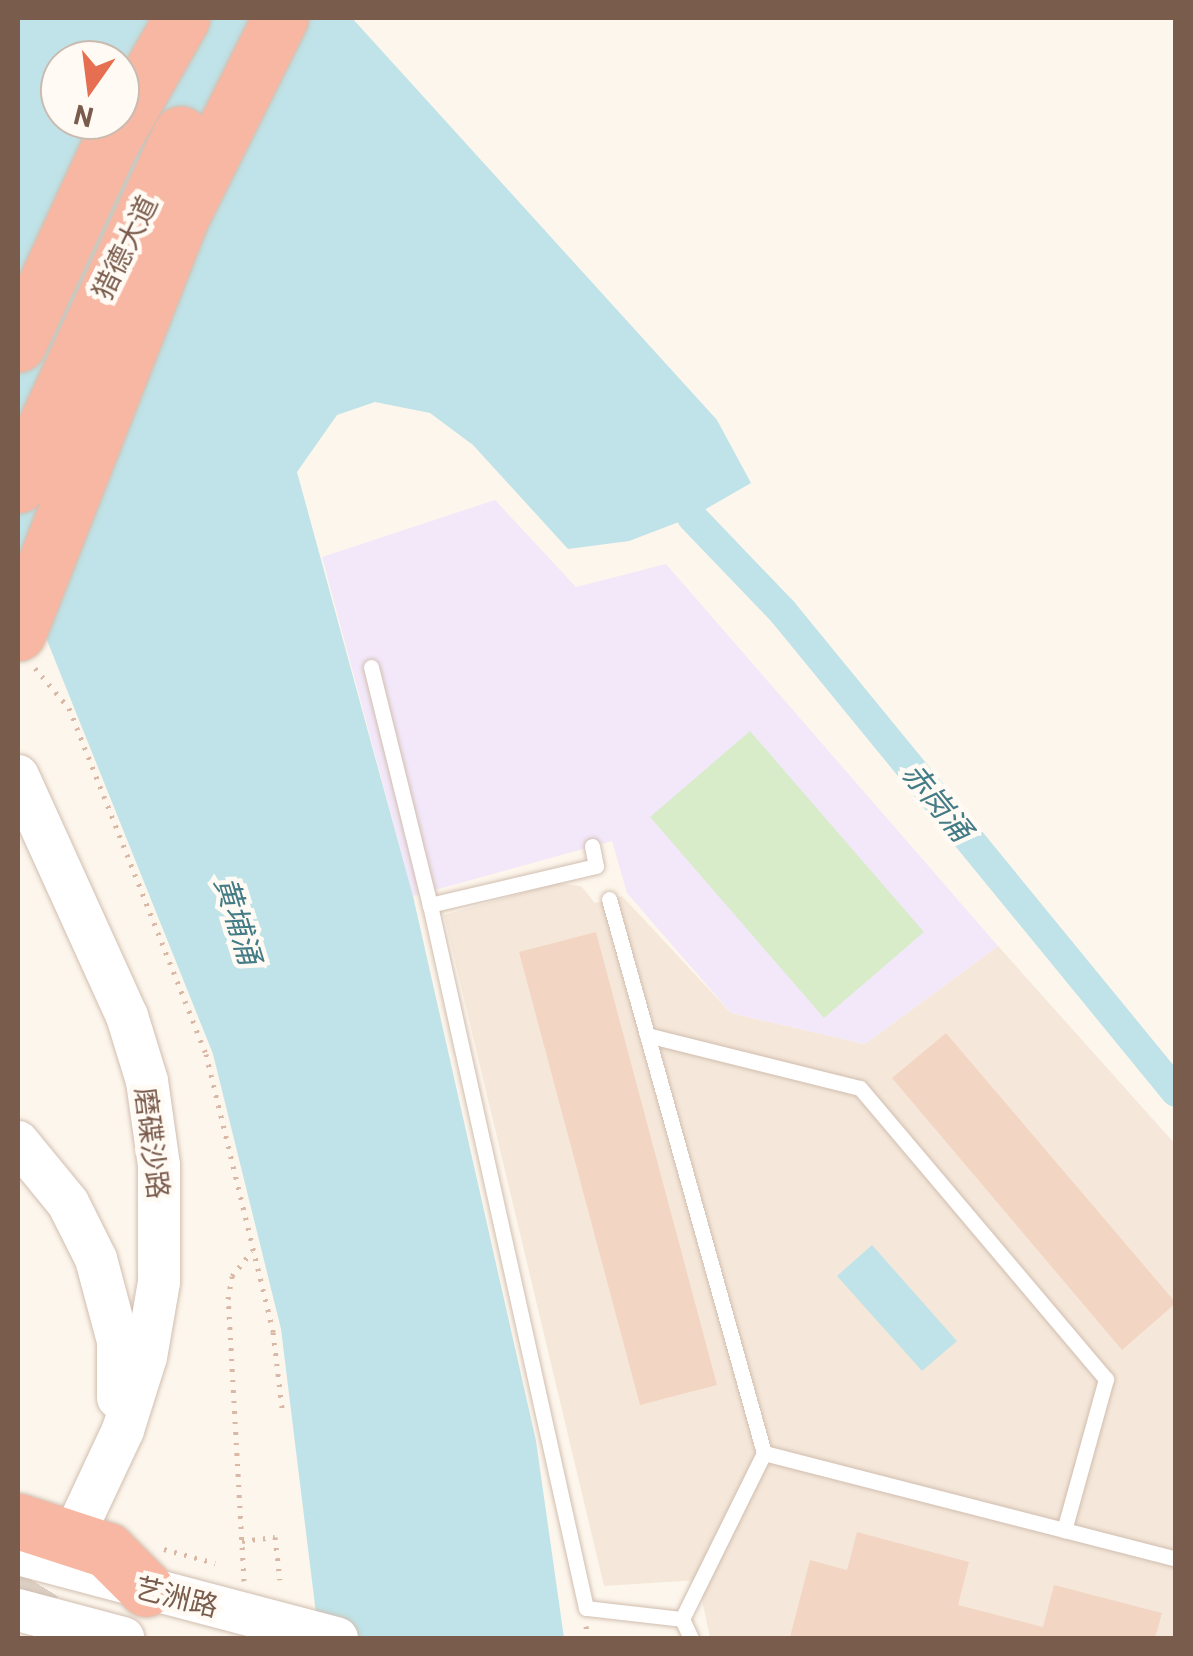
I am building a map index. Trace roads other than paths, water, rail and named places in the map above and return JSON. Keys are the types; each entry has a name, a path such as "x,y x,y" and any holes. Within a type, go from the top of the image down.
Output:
{"highway":[{"name":"猎德大道","path":"18,344 110,144 182,18"},
{"name":"猎德大道","path":"18,485 136,220 250,18"},
{"path":"24,647 180,220 280,18"},
{"path":"18,1521 107,1550 146,1589"}],"street":[{"name":"磨碟沙路","path":"18,776 127,1016 146,1080 160,1165 159,1282 146,1357 118,1443 80,1522 114,1422 118,1341 107,1289 84,1232 50,1177 18,1142"},
{"name":"艺洲路","path":"18,1554 337,1638"},
{"name":"艺洲路","path":"18,1610 123,1638"}],"lane":[{"path":"371,667 430,905 586,1608 682,1618"},
{"path":"430,905 596,866 592,846"},
{"path":"609,899 764,1453 682,1618"},
{"path":"647,1035 860,1088 1106,1379 1064,1530"},
{"path":"764,1453 1176,1559"},
{"path":"682,1618 691,1638"}],"water":[{"name":"黄埔涌","path":"18,18 352,18 717,420 751,483 692,517 629,541 568,549 473,445 430,413 375,402 337,415 297,472 413,896 536,1441 564,1638 319,1638 281,1329 213,1054 18,568"},
{"path":"872,1245 957,1341 922,1371 837,1276"}],"waterway":[{"name":"赤岗涌","path":"692,517 783,612 1176,1092"}],"tunnel":[{"path":"18,1621 73,1533"}]}
